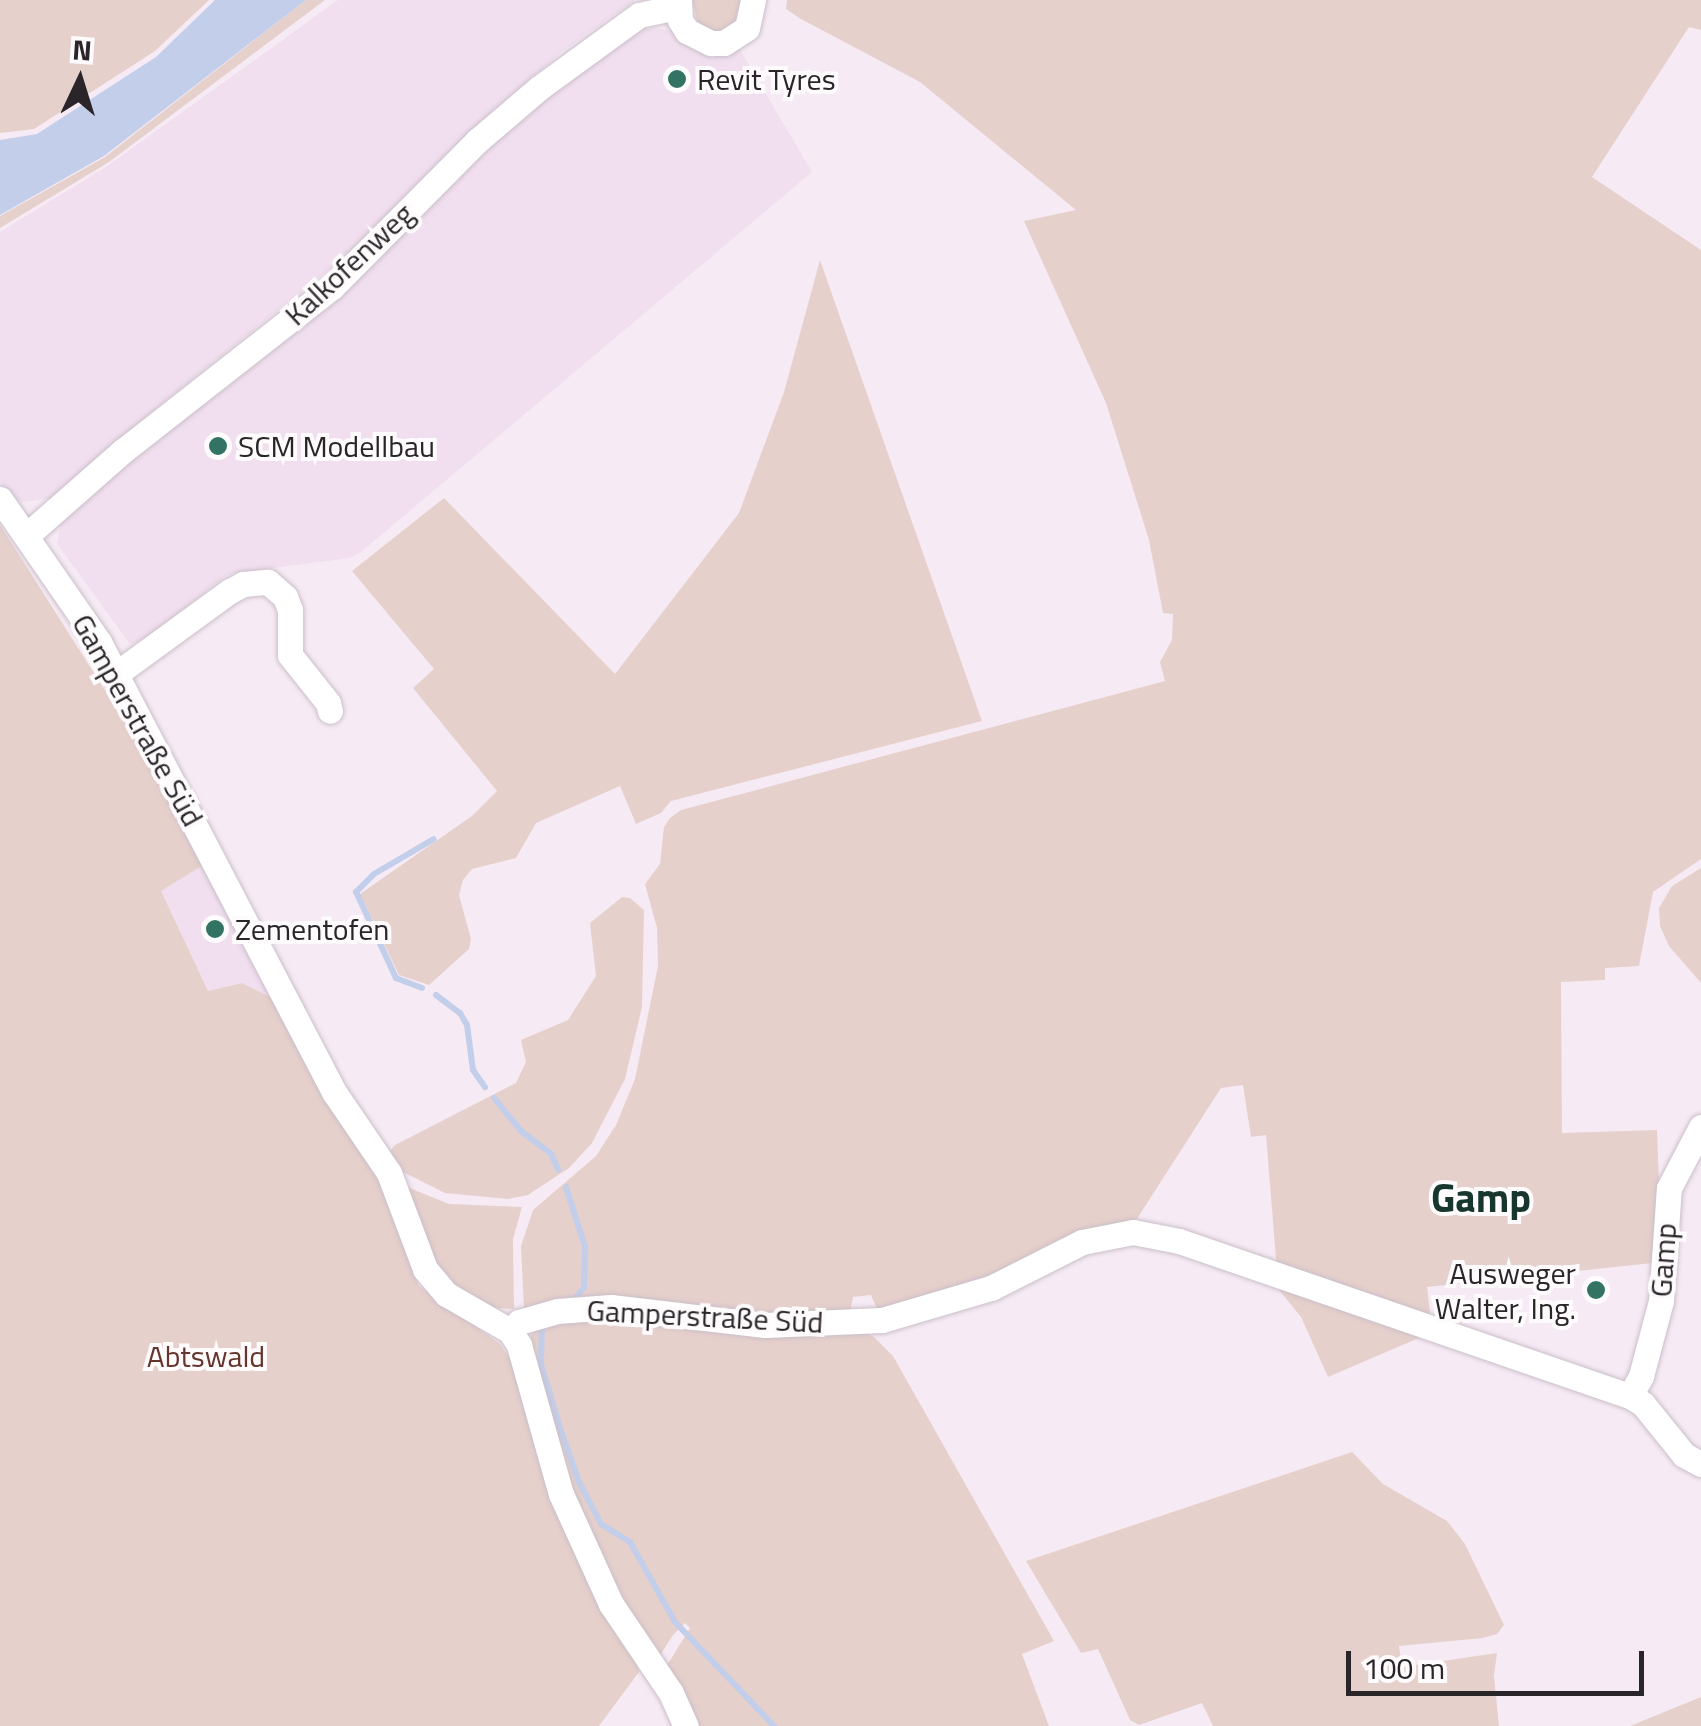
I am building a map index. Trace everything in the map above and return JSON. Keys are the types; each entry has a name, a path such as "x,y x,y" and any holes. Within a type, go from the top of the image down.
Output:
{"street":[{"name":"Kalkofenweg","path":"26,536 124,450 332,287 477,141 539,88 639,15 678,4 687,31 698,40 724,43 746,28 754,0"},
{"name":"Gamperstraße Süd","path":"0,499 116,674 328,1082 389,1173 424,1269 446,1294 510,1331 519,1322 557,1311 611,1307 765,1325 882,1320 991,1288 1082,1242 1133,1232 1179,1241 1630,1396 1642,1404 1684,1456 1701,1464"},
{"path":"116,674 243,584 268,582 285,597 290,610 290,655 328,703 330,712"},
{"name":"Gamp","path":"1630,1396 1640,1376 1661,1301 1670,1188 1701,1127"},
{"path":"510,1331 531,1382 565,1504 611,1604 671,1693 686,1726"}],"shaded area":[{"path":"338,0 635,0 560,53 470,131 349,253 166,400 56,498 22,502 9,495 0,483 0,232 106,167"},
{"path":"645,29 663,29 739,48 812,172 361,552 350,558 228,574 146,638 130,644 57,544 61,522 151,438 220,392 332,304 453,178 544,98 625,38"},
{"path":"205,864 270,997 242,983 208,991 160,890"}],"green space":[{"path":"0,0 209,0 155,51 34,129 0,133"},
{"path":"306,0 325,0 109,162 0,228 0,216 105,157"},
{"path":"692,0 743,0 737,24 714,33 698,25"},
{"path":"787,0 1701,0 1701,30 1689,27 1592,177 1701,250 1701,859 1653,892 1639,966 1605,968 1605,980 1561,982 1562,1133 1657,1130 1662,1262 1427,1287 1431,1321 1277,1271 1266,1135 1251,1137 1243,1085 1221,1088 1133,1225 879,1314 871,1295 853,1297 849,1317 524,1308 521,1246 533,1210 596,1156 616,1125 635,1079 658,966 657,928 645,884 660,864 664,827 670,818 681,810 1165,681 1160,662 1172,640 1173,614 1163,613 1149,540 1106,403 1024,221 1076,210 920,82 801,19 786,9"},
{"path":"820,260 982,721 671,801 661,813 636,824 620,786 536,823 516,858 472,869 463,880 459,895 471,939 469,949 429,985 399,975 360,894 472,816 497,791 413,688 434,669 352,571 444,498 615,674 739,513 784,392"},
{"name":"Abtswald","path":"0,525 176,802 205,864 161,891 208,991 242,983 270,997 371,1161 419,1286 500,1344 523,1377 635,1653 639,1672 599,1726 0,1726"},
{"path":"1701,868 1701,983 1669,946 1660,926 1659,908 1672,886"},
{"path":"622,897 630,898 644,910 642,1007 625,1079 592,1143 569,1168 528,1195 508,1199 445,1193 389,1165 388,1154 395,1145 516,1083 526,1062 521,1040 568,1020 596,976 590,923"},
{"path":"400,1184 449,1204 522,1207 513,1239 514,1309 488,1308 443,1284"},
{"path":"1275,1285 1428,1334 1328,1377 1301,1317"},
{"path":"550,1317 855,1328 874,1337 893,1356 1054,1641 1022,1654 1049,1726 693,1726 666,1667 690,1628 685,1623 657,1660 592,1551 527,1346 537,1323"},
{"path":"1352,1452 1383,1484 1447,1521 1465,1544 1504,1625 1497,1634 1483,1638 1399,1646 1402,1667 1497,1653 1494,1676 1499,1726 1213,1726 1202,1703 1139,1725 1130,1720 1098,1649 1081,1653 1026,1561"},
{"path":"1701,1697 1701,1726 1630,1726"}],"water":[{"path":"215,0 306,0 104,156 0,215 0,140 37,134 156,57"}],"waterway":[{"path":"422,988 396,978 356,892 374,874 434,839"},
{"path":"436,995 460,1013 467,1025 473,1070 485,1087"},
{"path":"494,1098 521,1131 551,1154 558,1169"},
{"path":"566,1187 585,1247 584,1287 574,1301"},
{"path":"542,1324 541,1365 579,1482 601,1524 630,1542 675,1622 774,1726"}],"place":[{"name":"Revit Tyres","path":"677,79"},
{"name":"SCM Modellbau","path":"218,446"},
{"name":"Zementofen","path":"215,929"},
{"name":"Ausweger Walter, Ing.","path":"1596,1290"}],"district":[{"name":"Gamp","path":"1481,1198"}]}
